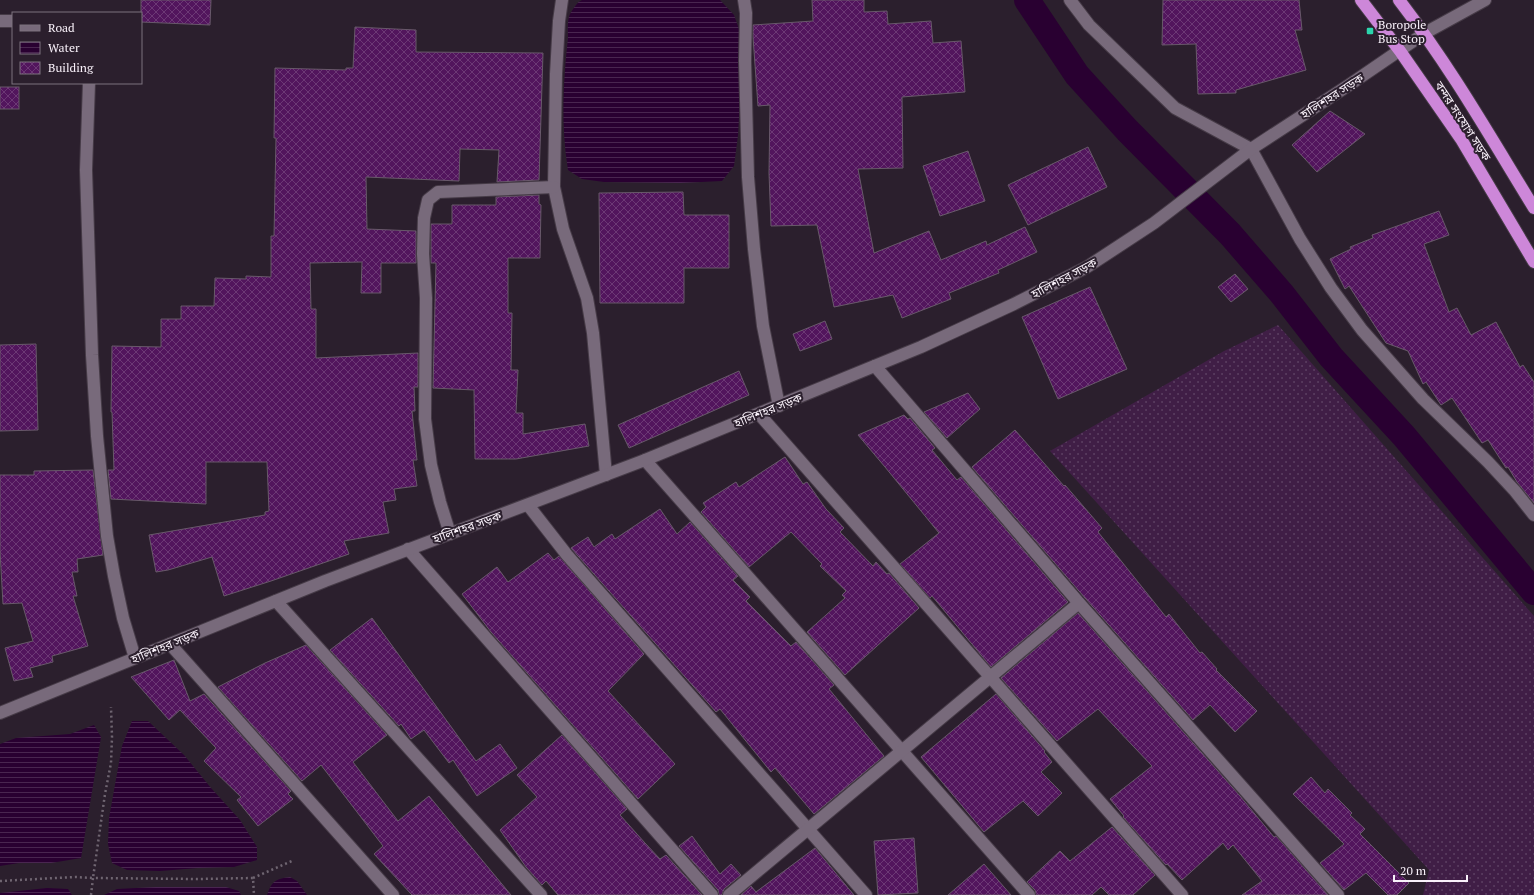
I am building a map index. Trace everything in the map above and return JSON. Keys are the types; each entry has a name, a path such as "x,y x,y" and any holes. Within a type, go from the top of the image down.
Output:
{"highway":[{"name":"বন্দর সংযোগ সড়ক","path":"1361,0 1400,51 1461,139 1534,262"},
{"name":"বন্দর সংযোগ সড়ক","path":"1400,0 1425,33 1486,128 1534,208"}],"street":[{"path":"562,0 559,21 556,74 554,187 563,229 587,298 593,333 606,475"},
{"path":"744,0 746,13 745,61 748,177 754,249 764,326 779,406"},
{"path":"1070,0 1089,25 1175,108 1251,149 1300,239 1331,288 1362,330 1423,399 1504,479 1534,515"},
{"name":"হালিশহর সড়ক","path":"0,713 408,549 645,460 921,348 992,314 1087,267 1154,223 1251,149 1425,33 1484,1"},
{"path":"0,21 12,21"},
{"path":"89,84 86,170 92,355 97,436 107,536 123,618 135,658"},
{"path":"450,534 431,465 425,419 426,298 423,254 424,218 428,200 438,192 554,187"},
{"path":"875,366 1079,603 1338,895"},
{"path":"759,414 1182,895"},
{"path":"645,460 1029,895"},
{"path":"528,505 567,556 866,895"},
{"path":"408,549 712,895"},
{"path":"276,601 541,895"},
{"path":"729,895 989,676 1079,603"},
{"path":"170,644 393,895"}],"path":[{"path":"91,895 105,794 111,763 111,707"},
{"path":"0,882 74,877 197,879 253,878 292,861"},
{"path":"253,878 254,895"}],"shaded area":[{"path":"1278,325 1534,616 1534,895 1423,895 1429,870 1050,451 1224,351"}],"water":[{"path":"582,0 720,0 734,15 740,32 740,98 738,135 734,166 722,181 680,183 604,182 582,179 568,170 564,137 564,104 568,22 572,10"},
{"path":"132,721 148,721 184,755 240,820 257,847 257,860 234,867 160,871 127,870 112,863 108,844 109,818 122,746"},
{"path":"94,725 101,737 81,858 51,863 19,863 0,866 0,744 16,738 70,734"},
{"path":"290,877 297,881 307,895 267,895 277,880"},
{"path":"156,887 226,887 239,891 241,895 104,895 117,889"},
{"path":"47,888 68,889 72,895 0,895 0,893"}],"building":[{"path":"141,0 211,0 210,25 142,22"},
{"path":"812,0 864,0 864,12 887,11 888,24 931,21 933,43 961,41 965,92 902,97 903,168 858,169 874,253 929,231 941,260 986,241 987,245 1025,227 1037,252 998,270 999,273 949,293 951,299 902,318 893,295 834,307 817,225 771,226 769,173 770,105 758,106 753,37 753,25 813,21"},
{"path":"1163,0 1299,0 1302,30 1295,30 1306,70 1236,90 1236,93 1198,94 1196,44 1162,45"},
{"path":"355,27 416,30 416,52 543,53 539,180 497,182 499,150 460,149 459,181 366,177 367,229 416,231 416,263 381,263 381,293 361,293 362,262 310,263 311,309 316,309 316,358 418,353 418,387 414,387 415,411 412,411 417,460 413,460 417,486 394,489 396,500 383,502 389,533 344,541 349,554 224,596 212,557 156,572 149,535 265,515 265,512 269,511 267,462 206,462 206,504 111,499 108,470 114,470 111,412 112,346 161,347 161,319 181,319 181,306 214,306 215,278 246,279 246,276 271,277 271,236 274,236 276,138 274,138 275,68 346,70 346,68 353,68"},
{"path":"0,87 19,87 19,109 0,109"},
{"path":"1330,111 1365,134 1317,172 1292,145"},
{"path":"1088,147 1107,187 1028,225 1008,185"},
{"path":"968,151 985,201 940,216 923,166"},
{"path":"683,192 684,215 729,215 729,268 684,268 684,303 600,303 599,193"},
{"path":"539,195 539,204 541,205 540,258 508,258 508,313 512,313 511,370 518,370 516,413 523,413 523,434 585,424 589,446 516,459 475,459 474,390 433,388 436,263 431,263 431,224 452,224 452,205 496,205 496,197"},
{"path":"1439,211 1449,235 1424,244 1449,312 1457,308 1471,335 1496,322 1520,367 1523,365 1534,382 1534,503 1517,482 1508,467 1506,468 1488,440 1482,443 1452,398 1441,405 1426,382 1423,384 1408,351 1386,343 1349,286 1345,289 1330,259 1351,249 1350,247 1373,238 1372,235"},
{"path":"1235,274 1248,289 1231,302 1218,287"},
{"path":"1090,287 1127,369 1058,399 1022,317"},
{"path":"825,321 832,339 800,351 793,334"},
{"path":"36,344 38,430 0,431 0,345"},
{"path":"739,371 749,395 629,448 618,425"},
{"path":"968,393 980,409 947,438 924,412"},
{"path":"904,415 908,419 910,418 935,448 932,450 957,480 961,477 1068,602 991,667 932,596 930,598 900,564 939,533 858,435"},
{"path":"1015,430 1102,528 1098,532 1166,617 1169,614 1200,653 1202,652 1217,669 1216,670 1257,711 1235,732 1210,705 1193,720 972,467"},
{"path":"785,457 803,484 807,482 826,509 844,528 840,532 873,566 876,562 887,574 889,573 919,608 845,675 807,632 845,598 842,595 846,591 820,566 822,564 791,532 749,567 701,512 706,507 703,503 736,482 739,487"},
{"path":"93,470 103,555 77,559 78,572 72,572 77,596 73,596 88,646 52,656 53,662 30,668 33,677 14,681 5,648 33,641 22,603 3,604 0,551 0,475 34,475 34,471"},
{"path":"660,509 677,534 690,522 738,576 733,580 750,597 746,601 791,646 796,642 834,685 829,689 884,756 814,814 775,768 771,772 720,709 716,712 571,548 588,537 594,547 612,534 615,539"},
{"path":"548,553 554,560 559,556 644,654 608,691 675,764 638,799 491,632 462,594 497,567 508,582"},
{"path":"1078,613 1240,796 1274,837 1276,836 1328,895 1242,895 1262,881 1233,845 1228,850 1223,843 1182,880 1167,864 1166,865 1123,817 1124,816 1110,799 1152,766 1098,709 1057,741 1001,678"},
{"path":"372,618 476,761 500,744 517,768 477,796 453,760 449,763 424,730 411,739 401,724 399,726 330,650"},
{"path":"306,645 387,735 353,762 398,821 429,796 511,895 412,895 374,854 383,846 321,765 302,781 218,687 265,663"},
{"path":"174,660 190,701 204,694 291,791 288,794 293,799 258,826 237,800 241,797 204,761 216,748 180,710 169,720 131,677"},
{"path":"996,694 1045,751 1044,752 1052,762 1041,772 1062,793 1038,816 1023,801 984,832 921,757"},
{"path":"562,735 627,809 620,815 660,859 666,855 702,895 558,895 546,881 542,885 526,867 500,830 537,797 517,775"},
{"path":"1311,777 1325,793 1328,789 1352,813 1350,815 1365,829 1360,834 1409,883 1397,895 1388,895 1366,873 1344,890 1320,863 1344,844 1293,794"},
{"path":"1112,827 1155,875 1133,895 1109,895 1101,887 1092,895 1036,895 1035,890 1027,882 1060,851 1070,861"},
{"path":"692,836 720,874 731,864 741,875 724,889 722,895 719,895 718,890 679,846"},
{"path":"914,838 918,893 878,895 874,841"},
{"path":"815,848 854,895 741,895 751,886 756,892"},
{"path":"984,864 1011,895 948,895"}],"waterway":[{"path":"1027,0 1077,75 1127,130 1230,234 1282,294 1331,357 1404,436 1534,592"}],"place":[{"name":"Boropole Bus Stop","path":"1370,31"}]}
